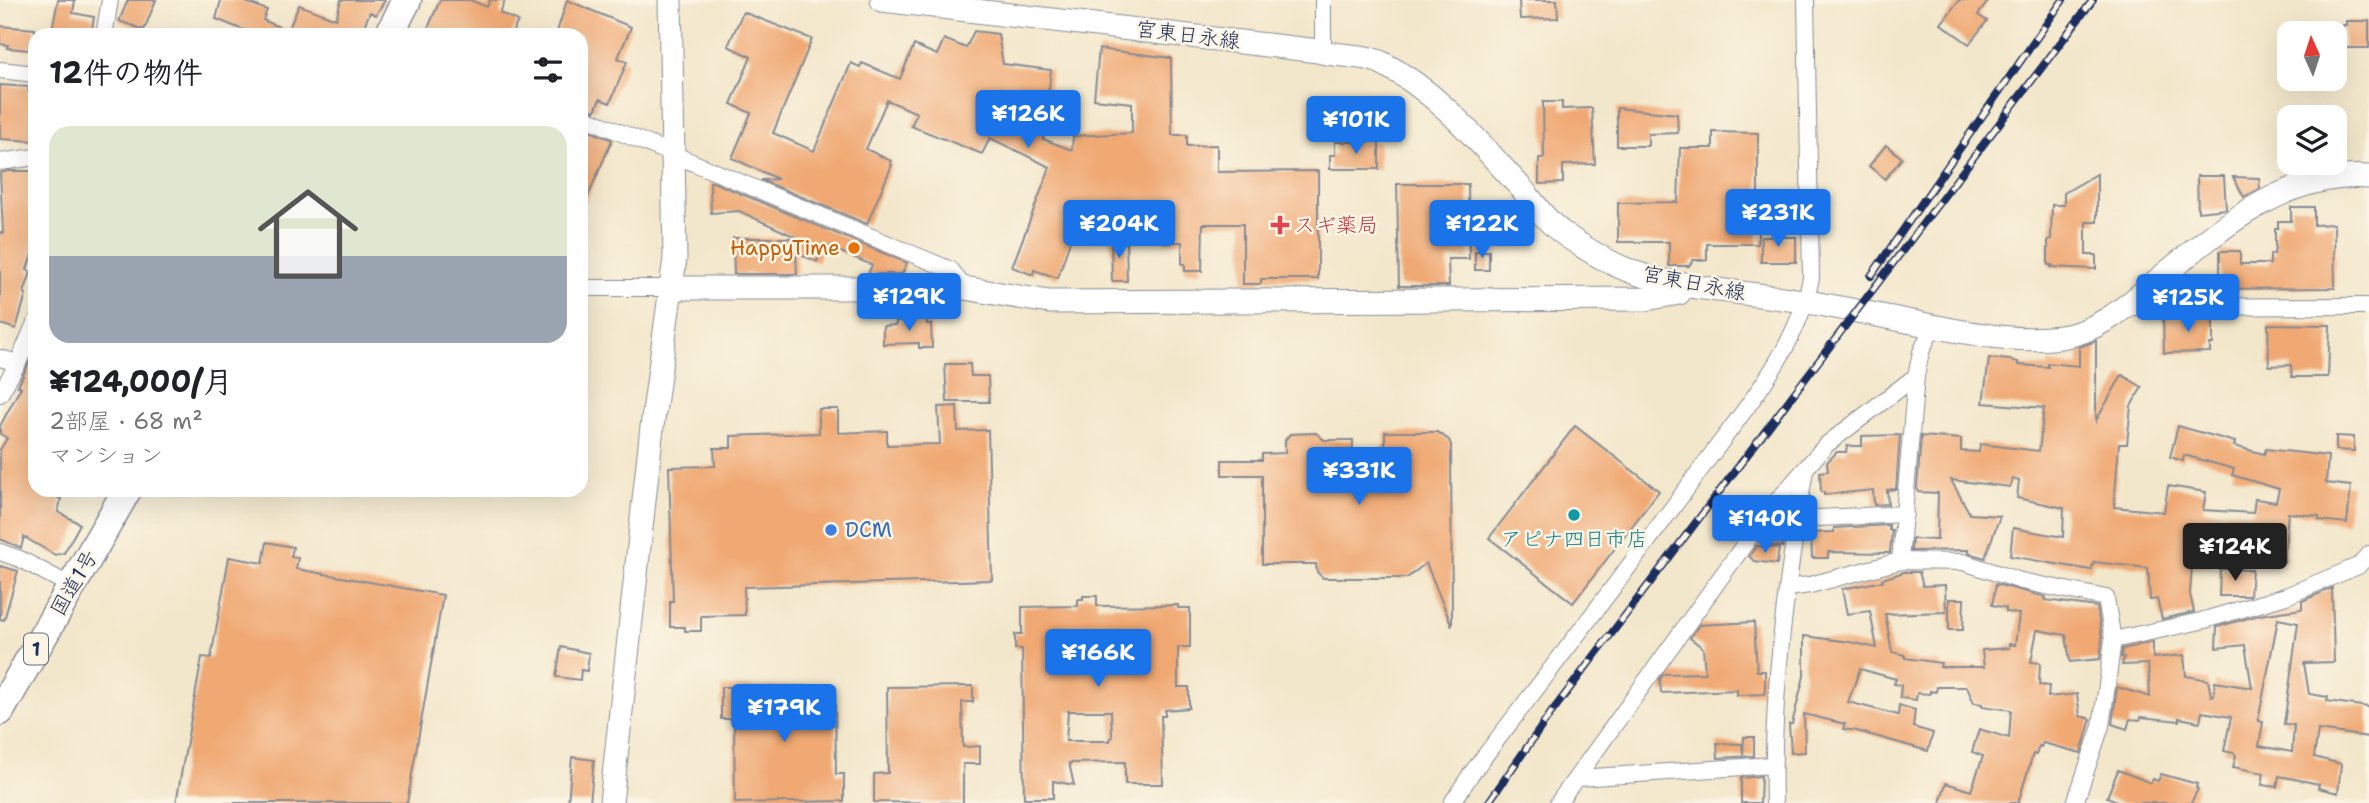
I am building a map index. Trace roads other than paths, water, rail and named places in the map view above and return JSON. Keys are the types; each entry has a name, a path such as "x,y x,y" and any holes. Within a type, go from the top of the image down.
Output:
{"highway":[{"path":"394,28 407,0"},
{"name":"国道1号","path":"0,711 123,497"}],"street":[{"path":"104,28 110,0"},
{"path":"611,803 669,288 675,258 670,0"},
{"name":"宮東日永線","path":"882,0 1323,52 1379,62 1411,81 1449,110 1560,231 1595,255 1640,275 1806,301 1991,336 2048,339 2065,337 2084,330 2126,307 2222,228 2265,199 2334,177 2369,177"},
{"path":"1323,0 1323,52"},
{"path":"1452,803 1775,366 1806,301 1811,278 1806,0"},
{"path":"0,70 28,73"},
{"path":"588,119 951,270 964,288"},
{"path":"0,162 28,158"},
{"path":"588,288 964,288 1049,302 1646,299 1679,293 1685,284"},
{"path":"2126,307 2369,306"},
{"path":"1900,561 1916,376 1933,326"},
{"path":"0,394 28,348"},
{"path":"0,358 18,363"},
{"path":"1558,803 1770,509 1805,467 1847,426 1916,376"},
{"path":"1774,803 1773,765 1781,635 1805,467"},
{"path":"1797,519 1905,514"},
{"path":"0,552 20,559 73,587"},
{"path":"2113,640 2201,621 2286,596 2358,566 2369,554"},
{"path":"1787,588 1810,585 1900,561 1963,562 2021,581 2106,598 2113,640 2101,726 2075,803"},
{"path":"1578,778 1773,765"}],"railway":[{"path":"1871,276 2063,0"},
{"path":"1488,803 1551,713 2093,0"}],"place":[{"name":"スギ薬局","path":"1280,225"},
{"name":"HappyTime","path":"854,248"},
{"name":"アピナ四日市店","path":"1574,515"},
{"name":"DCM","path":"831,530"}]}
